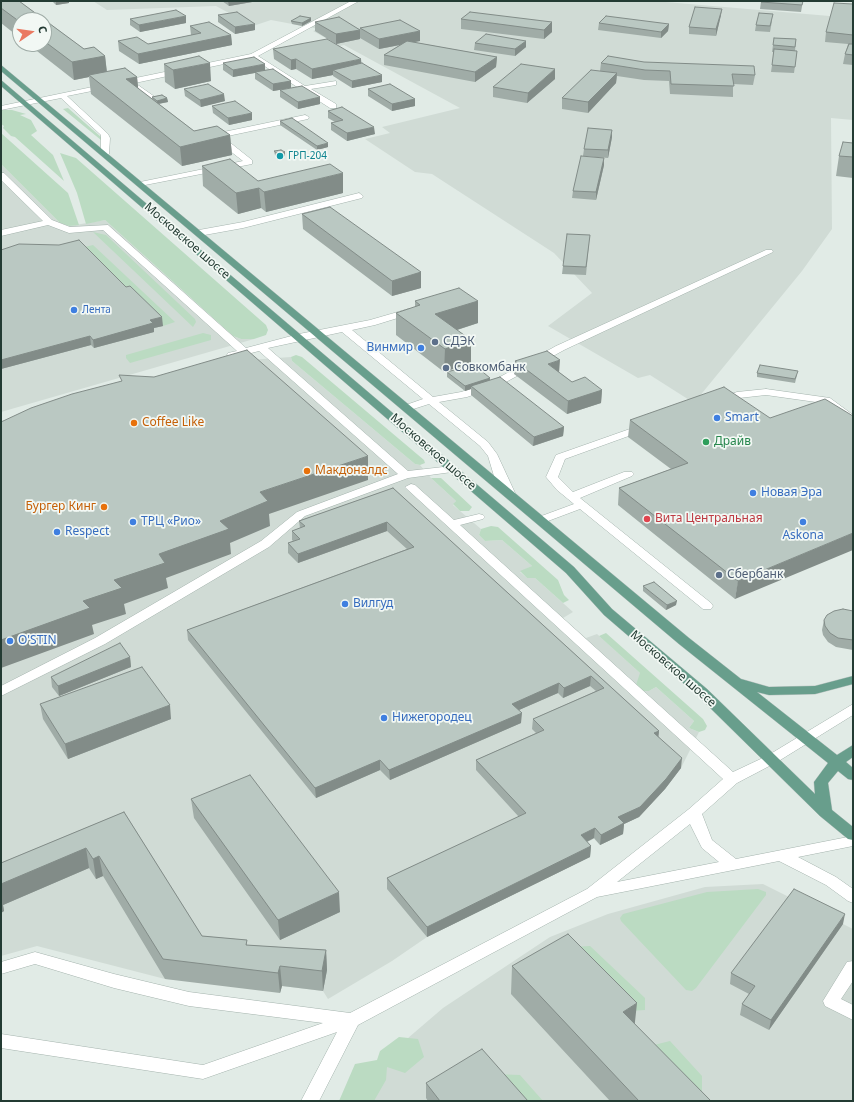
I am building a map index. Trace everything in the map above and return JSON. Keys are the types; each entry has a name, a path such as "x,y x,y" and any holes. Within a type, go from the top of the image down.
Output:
{"main road":[{"name":"Московское шоссе","path":"1,67 732,681 853,774"},
{"name":"Московское шоссе","path":"1,82 570,570 608,612 702,692 825,812 853,835"},
{"path":"732,681 769,691 815,690 853,680"},
{"path":"825,812 821,782 838,762 853,750"}],"street":[{"path":"1,108 253,56 356,1"},
{"path":"253,56 333,106"},
{"path":"128,82 151,97 140,100 153,109"},
{"path":"304,88 333,83"},
{"path":"62,96 104,134 106,138 105,154"},
{"path":"140,184 248,162 213,137 305,117"},
{"path":"1,174 49,222 69,230 105,228 244,352"},
{"path":"198,233 243,225 359,196"},
{"path":"1,233 49,222"},
{"path":"407,408 431,400 463,395 493,385 560,348 768,252"},
{"path":"220,359 299,337 372,323 418,309"},
{"path":"344,328 484,444 493,456 500,476 510,495"},
{"path":"262,348 406,475"},
{"path":"712,403 737,395 766,392 826,400 853,420"},
{"path":"655,423 560,457 552,477 561,488 707,606"},
{"path":"1,692 100,641 265,544 301,514 406,475 452,469"},
{"path":"572,497 628,474"},
{"path":"411,487 622,681 732,779"},
{"path":"540,520 582,505"},
{"path":"452,524 479,517"},
{"path":"1,1041 203,1072 352,1020 592,893 694,813 732,779 772,759 853,709"},
{"path":"694,813 701,834 707,844 732,864"},
{"path":"592,893 853,841"},
{"path":"780,855 826,878 853,897"},
{"path":"1,968 35,958 114,981 189,999 352,1020"},
{"path":"853,967 831,1001 853,1013"},
{"path":"310,1101 352,1020"}],"shaded area":[{"path":"93,1 654,1 853,18 853,120 831,118 832,229 802,271 694,403 650,375 638,378 548,326 592,293 554,253 432,174 415,172 365,139 390,133 382,127 460,108 344,45 340,46 313,31 319,29 271,20 253,26 216,6 107,10"},
{"path":"1,164 60,223 69,226 105,220 233,336 241,339 254,339 1,412"},
{"path":"291,357 292,361 415,464 420,465 431,478 456,501 453,505 481,529 479,535 485,541 502,540 532,566 520,572 527,578 535,578 573,612 563,618 586,638 597,634 640,673 649,691 656,687 694,721 689,728 699,732 681,768 665,789 639,817 617,827 623,834 600,845 594,839 580,845 590,857 427,937 392,961 328,999 323,991 282,986 165,979 37,946 1,956 1,431 249,360"},
{"path":"763,884 853,929 853,1101 358,1101 373,1068 443,1008 550,937 608,914 705,887"}],"green space":[{"path":"68,108 101,137 101,140 63,109"},
{"path":"1,110 12,110 26,114 20,115 31,120 37,131 31,135 53,155 64,181 3,128 4,126 1,124"},
{"path":"1,133 68,193 79,225 69,226 60,223 1,164"},
{"path":"60,153 76,158 266,325 268,330 266,335 254,339 241,339 233,336 105,220 86,224 77,193"},
{"path":"93,232 106,235 195,319 196,322 193,327"},
{"path":"93,245 175,322 163,326 80,248"},
{"path":"203,333 211,335 211,340 130,363 126,358 126,355"},
{"path":"296,355 302,357 424,460 425,463 420,465 415,464 292,361 291,357"},
{"path":"431,478 441,478 472,507 469,511 460,511 453,504 456,501"},
{"path":"491,526 498,527 558,580 564,595 569,600 563,603 535,578 527,578 520,571 532,566 502,540 485,541 479,535 481,529"},
{"path":"606,633 703,719 707,726 705,730 699,732 689,728 694,721 656,687 649,691 642,691 636,685 640,673 599,636"},
{"path":"758,889 766,892 766,895 696,988 692,991 686,990 621,921 620,918 623,914 707,892"},
{"path":"590,946 645,998 645,1010 630,1011 571,947"},
{"path":"399,1037 418,1039 424,1057 405,1073 387,1067 386,1080 374,1101 339,1101 355,1064 377,1060 380,1051"},
{"path":"670,1041 702,1076 702,1091 688,1094 650,1046"},
{"path":"494,1074 520,1075 543,1101 457,1101"}],"building":[{"path":"1,1 19,1 34,12 12,12 12,16 1,8"},
{"path":"803,1 802,5 761,2"},
{"path":"834,3 853,4 853,35 826,32"},
{"path":"695,7 722,9 716,29 689,27"},
{"path":"176,10 186,16 139,25 130,19"},
{"path":"237,12 255,24 235,27 218,15"},
{"path":"470,12 552,22 544,30 461,19"},
{"path":"759,13 773,14 770,26 756,25"},
{"path":"300,16 311,18 302,23 291,21"},
{"path":"606,16 669,24 661,32 599,23"},
{"path":"339,17 360,30 336,34 315,22"},
{"path":"400,20 420,31 379,39 360,28"},
{"path":"209,22 231,35 138,54 118,41 137,37 148,44 201,33 190,26"},
{"path":"52,25 84,49 94,47 105,56 72,62 52,47"},
{"path":"486,34 526,41 515,49 475,43"},
{"path":"774,38 796,39 795,47 773,45"},
{"path":"327,39 361,59 312,69 296,59 291,60 273,49"},
{"path":"407,41 497,57 475,72 384,55"},
{"path":"849,44 853,44 853,55 845,54"},
{"path":"774,49 797,51 795,67 772,65"},
{"path":"199,56 210,63 173,70 164,64"},
{"path":"608,56 644,62 754,66 755,75 732,74 734,86 671,84 670,71 645,70 601,63"},
{"path":"254,57 265,64 233,70 223,63"},
{"path":"362,63 382,75 352,81 333,70"},
{"path":"521,64 555,69 528,93 493,87"},
{"path":"125,68 137,77 126,79 194,131 217,126 230,135 180,147 89,75"},
{"path":"273,69 291,81 273,84 255,72"},
{"path":"591,70 617,73 588,102 562,98"},
{"path":"208,84 224,94 200,100 184,89"},
{"path":"390,84 415,99 392,104 368,89"},
{"path":"302,86 320,97 298,102 280,90"},
{"path":"162,95 167,98 157,101 152,97"},
{"path":"235,101 252,113 228,118 212,106"},
{"path":"342,107 374,127 347,133 331,123 343,120 328,111"},
{"path":"292,118 328,143 317,146 280,121"},
{"path":"588,128 612,130 608,150 584,149"},
{"path":"843,142 853,143 853,157 839,156"},
{"path":"281,150 285,152 278,154 274,151"},
{"path":"581,156 604,158 596,192 573,191"},
{"path":"230,159 258,181 330,164 343,173 264,192 259,188 236,193 202,166"},
{"path":"330,207 421,272 392,281 302,214"},
{"path":"567,234 590,235 586,267 563,266"},
{"name":"Лента","path":"79,240 126,287 130,286 162,317 150,320 153,323 93,340 90,336 1,360 1,250 19,244 59,245"},
{"path":"459,288 478,301 435,314 471,340 445,349 396,313 420,305 415,301"},
{"name":"ТРЦ «Рио»","path":"247,350 368,456 260,492 268,501 220,521 229,529 159,554 165,563 114,580 122,588 83,601 90,608 1,640 1,422 31,408 72,394 122,381 119,375 154,377"},
{"path":"547,351 560,360 548,364 572,382 585,377 602,390 568,401 515,361"},
{"path":"760,365 798,371 795,379 757,373"},
{"path":"461,368 466,372 478,368 490,378 465,386 447,372"},
{"path":"500,377 564,427 534,437 471,386"},
{"name":"Новая Эра","path":"724,387 770,418 825,399 853,416 853,533 738,581 619,488 688,463 630,420"},
{"name":"Нижегородец","path":"393,488 659,731 654,733 682,758 666,779 640,807 618,817 624,823 601,835 595,828 581,835 591,846 427,927 387,878 526,813 476,760 544,730 533,719 604,688 591,676 564,688 559,683 512,704 522,713 389,770 380,760 315,788 187,630 414,547 387,522 298,554 288,543 300,539 292,531 305,526 299,521"},
{"path":"654,582 677,601 667,605 643,586"},
{"path":"843,609 853,611 853,640 838,638 830,633 825,626 824,620 827,615 834,611"},
{"path":"120,643 130,657 58,686 51,677"},
{"path":"142,667 170,705 65,744 40,704"},
{"path":"250,775 339,892 278,920 191,799"},
{"path":"124,812 202,936 247,940 246,945 326,950 322,971 280,966 278,973 163,959 99,856 93,859 86,848 1,884 1,863"},
{"path":"794,889 845,914 771,1020 742,1004 755,986 731,973"},
{"path":"568,934 637,1003 623,1012 711,1101 639,1101 512,966"},
{"path":"482,1049 528,1101 440,1101 426,1083"}],"place":[{"name":"ГРП-204","path":"280,156"},
{"name":"Лента","path":"74,310"},
{"name":"СДЭК","path":"435,342"},
{"name":"Винмир","path":"421,348"},
{"name":"Совкомбанк","path":"446,368"},
{"name":"Smart","path":"717,418"},
{"name":"Coffee Like","path":"134,423"},
{"name":"Драйв","path":"706,442"},
{"name":"Макдоналдс","path":"307,471"},
{"name":"Новая Эра","path":"753,493"},
{"name":"Бургер Кинг","path":"104,507"},
{"name":"Вита Центральная","path":"647,519"},
{"name":"ТРЦ «Рио»","path":"133,522"},
{"name":"Askona","path":"803,522"},
{"name":"Respect","path":"57,532"},
{"name":"Сбербанк","path":"719,575"},
{"name":"Вилгуд","path":"345,604"},
{"name":"O'STIN","path":"10,641"},
{"name":"Нижегородец","path":"384,718"}]}
